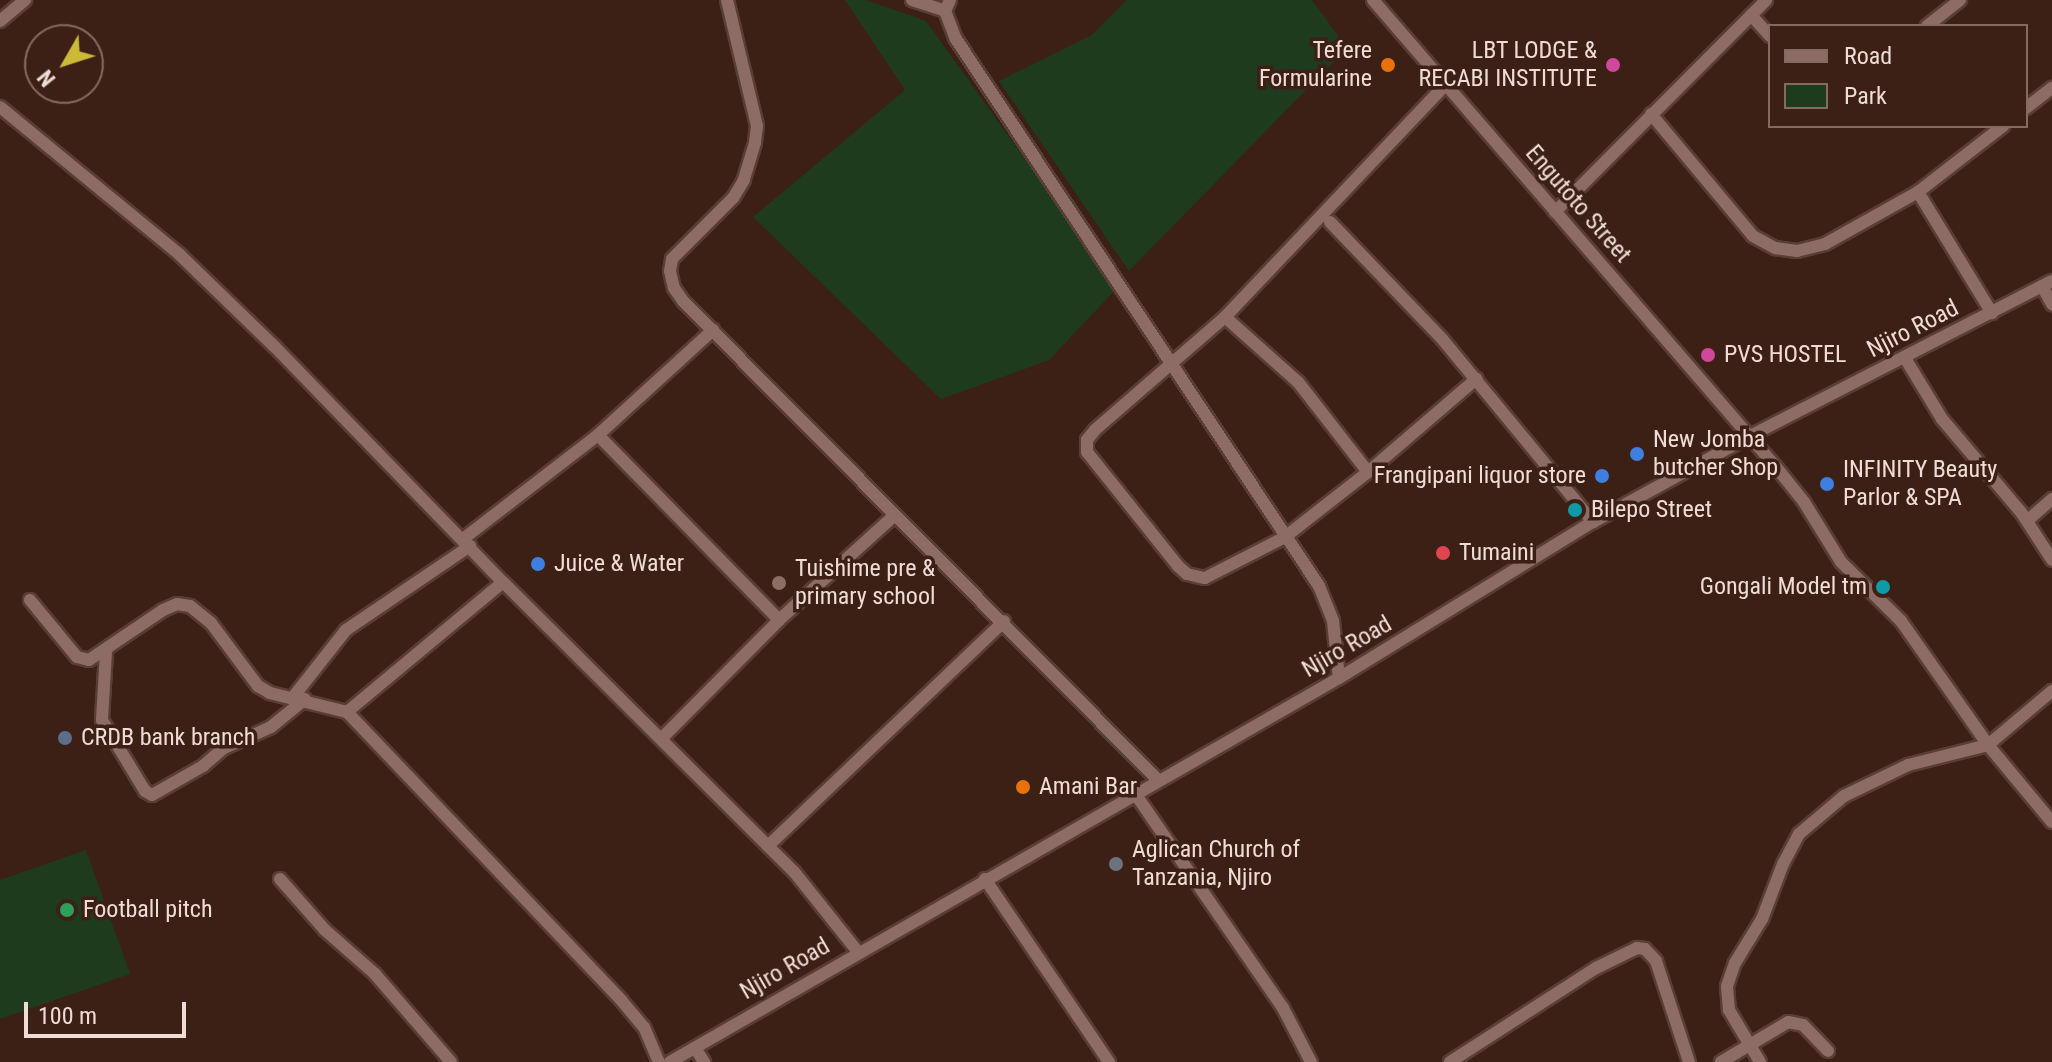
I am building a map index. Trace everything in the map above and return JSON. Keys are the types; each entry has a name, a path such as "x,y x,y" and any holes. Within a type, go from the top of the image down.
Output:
{"street":[{"path":"0,21 25,0"},
{"path":"727,0 757,126 755,143 744,180 733,198 678,251 670,271 683,301 1004,621 1157,779"},
{"path":"912,0 948,6 956,39 1329,606 1339,678"},
{"name":"Engutoto Street","path":"1373,0 1750,436 1804,502 1845,567 1901,621 1988,745 2052,822"},
{"path":"1555,212 1766,0"},
{"path":"1930,24 1960,0"},
{"path":"1751,15 1768,34"},
{"path":"1447,83 1225,317 1087,440 1093,463 1178,566 1196,578 1211,577 1285,537 1368,472 1476,379"},
{"path":"2028,106 2052,88"},
{"path":"0,107 180,255 795,873 858,952"},
{"path":"1651,114 1753,236 1775,248 1797,251 1825,244 1918,192 2000,128"},
{"path":"1918,192 1992,313"},
{"path":"1330,222 1476,379 1593,522"},
{"path":"2047,283 2052,304"},
{"name":"Njiro Road","path":"670,1062 1134,792 1339,678 1593,522 1750,436 2047,283"},
{"path":"1225,317 1298,382 1368,472"},
{"path":"106,652 102,720 145,791 152,795 203,766 224,748 271,727 300,698 346,630 467,543 598,435 713,330"},
{"path":"1905,358 1942,419 2028,520 2052,560"},
{"path":"598,435 779,620"},
{"path":"2028,520 2052,499"},
{"path":"662,738 779,620 895,515"},
{"path":"347,712 503,582"},
{"path":"30,600 77,657 89,660 106,652 163,610 177,604 190,606 211,623 258,686 270,693 347,712 621,1000 644,1027 659,1062"},
{"path":"768,846 1004,621"},
{"path":"1760,1062 1729,1010 1727,986 1735,963 1762,919 1799,834 1844,796 1908,765 1988,745 2052,691"},
{"path":"1134,792 1283,1008 1311,1062"},
{"path":"280,879 325,930 375,974 451,1062"},
{"path":"985,879 1109,1062"},
{"path":"1450,1062 1596,968 1637,948 1645,949 1656,961 1689,1062"},
{"path":"1721,1062 1779,1026 1796,1022 1811,1032 1828,1051"},
{"path":"695,1048 704,1062"}],"green space":[{"path":"845,0 866,0 926,21 1117,288 1049,360 941,399 753,217 905,90"},
{"path":"1127,0 1312,0 1347,48 1129,271 999,81 1092,35"},
{"path":"86,850 130,974 0,1019 0,880"}],"place":[{"name":"Tefere Formularine","path":"1388,65"},
{"name":"LBT LODGE & RECABI INSTITUTE","path":"1613,65"},
{"name":"PVS HOSTEL","path":"1708,355"},
{"name":"New Jomba butcher Shop","path":"1637,454"},
{"name":"Frangipani liquor store","path":"1602,476"},
{"name":"INFINITY Beauty Parlor & SPA","path":"1827,484"},
{"name":"Bilepo Street","path":"1575,510"},
{"name":"Tumaini","path":"1443,553"},
{"name":"Juice & Water","path":"538,564"},
{"name":"Tuishime pre & primary school","path":"779,583"},
{"name":"Gongali Model tm","path":"1883,587"},
{"name":"CRDB bank branch","path":"65,738"},
{"name":"Amani Bar","path":"1023,787"},
{"name":"Aglican Church of Tanzania, Njiro","path":"1116,864"},
{"name":"Football pitch","path":"67,910"}]}
